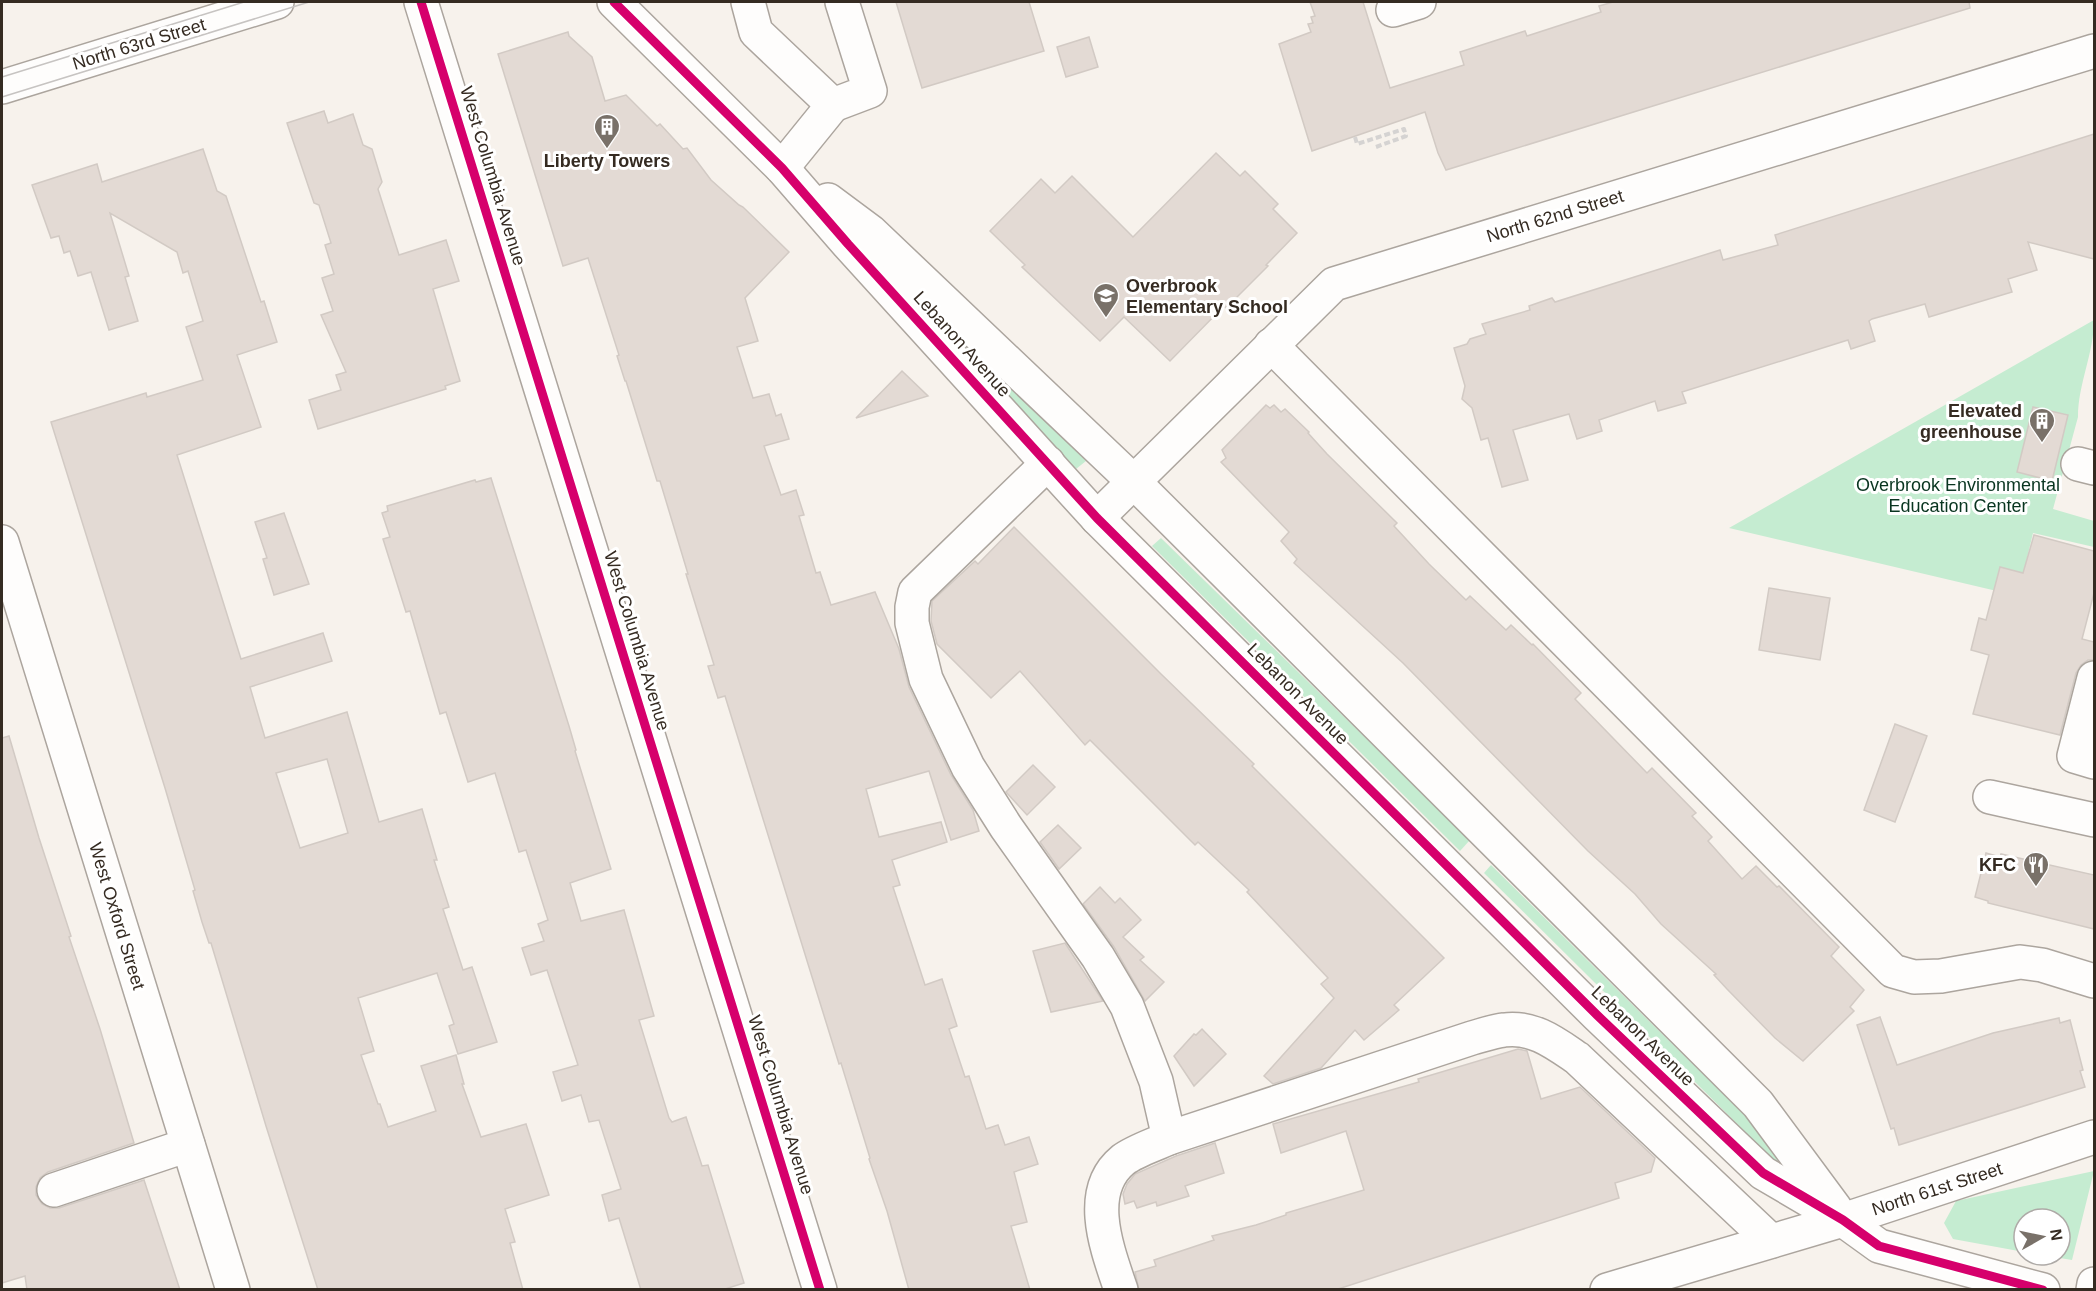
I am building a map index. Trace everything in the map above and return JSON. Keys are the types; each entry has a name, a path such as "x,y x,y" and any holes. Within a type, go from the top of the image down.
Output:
{"main road":[{"name":"North 63rd Street","path":"2,87 277,2"},
{"name":"West Columbia Avenue","path":"421,2 820,1290"},
{"name":"Lebanon Avenue","path":"614,2 782,168 1098,518 1597,1015 1763,1173 1844,1220 1879,1246 2043,1290"},
{"path":"748,2 756,32 833,105"},
{"path":"782,168 833,105 870,92 842,2"},
{"name":"North 62nd Street","path":"1098,518 1334,284 2094,51"},
{"name":"Lebanon Avenue","path":"782,168 871,232 1134,482 1758,1104 1844,1220"},
{"path":"1271,345 1893,971 1914,977 1941,976 2020,962 2042,964 2094,981"},
{"path":"1048,463 915,592 912,623 926,679 968,767 1006,827 1098,957 1127,1006 1156,1081 1168,1138"},
{"name":"West Oxford Street","path":"2,542 233,1290"},
{"path":"2094,678 2074,756 2094,762"},
{"path":"1990,797 2094,820"},
{"path":"1462,881 1498,845"},
{"path":"1121,1290 1110,1258 1101,1217 1102,1194 1109,1177 1124,1160 1168,1138 1472,1038 1504,1030 1525,1030 1549,1039 1577,1058 1771,1241"},
{"name":"North 61st Street","path":"1607,1290 1844,1220 2094,1137"},
{"path":"54,1190 188,1145"},
{"path":"2093,1290 2094,1284"}],"path":[{"path":"1355,137 1357,144 1404,129 1406,136 1376,147"}],"green space":[{"path":"862,230 1086,461 1076,469 852,240"},
{"name":"Overbrook Environmental Education Center","path":"2094,320 2092,344 2080,393 2078,417 2053,509 2094,521 2094,547 2033,533 2018,596 1729,528"},
{"path":"1161,538 1470,840 1460,851 1152,546"},
{"path":"1491,865 1804,1174 1797,1183 1484,873"},
{"path":"2094,1171 2072,1260 2072,1207 2012,1207 2012,1250 1953,1239 1944,1223 1956,1201"}],"building":[{"path":"896,2 1029,2 1044,51 922,88"},
{"path":"1310,2 1363,2 1390,88 1464,65 1460,52 1525,31 1527,36 1601,12 1599,6 1613,2 1969,2 1970,8 1446,170 1425,112 1312,151 1279,44 1311,32 1308,24 1313,23 1311,17 1315,16"},
{"path":"568,32 569,36 592,57 605,101 626,95 657,126 660,124 683,149 687,148 711,180 743,207 789,252 745,298 758,341 737,347 753,398 769,394 776,416 781,414 789,439 764,446 781,495 796,490 804,515 799,516 816,573 820,572 831,605 875,592 899,649 909,687 951,775 973,810 979,831 951,840 929,771 866,789 879,837 941,822 947,842 892,860 900,885 893,887 925,985 942,979 957,1026 949,1029 965,1077 969,1076 986,1129 998,1125 1005,1145 1029,1137 1038,1164 1014,1172 1027,1222 1011,1226 1030,1290 909,1290 887,1211 725,696 718,698 708,666 714,665 686,574 688,574 660,481 657,481 617,356 619,355 588,258 563,266 498,54"},
{"path":"1089,37 1098,67 1066,77 1057,47"},
{"path":"324,111 328,123 353,114 363,145 372,149 382,182 378,189 399,255 446,240 459,281 433,289 460,381 445,386 446,389 318,429 309,400 341,390 336,375 346,372 321,315 333,311 322,278 334,274 325,245 331,243 319,205 314,203 287,123"},
{"path":"2094,134 2094,259 2028,242 2037,270 2008,279 2012,292 1929,317 1925,304 1872,319 1869,321 1875,341 1851,349 1848,340 1682,392 1686,403 1658,411 1655,401 1599,420 1602,431 1577,439 1569,414 1513,430 1528,480 1502,487 1488,438 1481,440 1472,408 1462,399 1465,386 1454,348 1467,344 1470,339 1486,334 1482,324 1530,310 1529,306 1552,298 1555,302 1720,250 1723,260 1778,245 1775,235"},
{"path":"203,149 217,191 226,196 261,302 264,301 277,342 237,355 261,427 177,455 241,659 323,633 332,661 250,687 265,738 347,712 379,822 422,809 437,860 434,860 449,907 443,909 463,970 472,967 497,1042 458,1054 449,1026 454,1024 437,973 358,998 374,1051 361,1055 388,1127 436,1111 421,1066 456,1055 464,1084 462,1084 481,1137 526,1124 549,1195 505,1209 515,1242 510,1243 523,1290 318,1290 211,943 209,943 202,922 165,788 51,422 146,393 147,397 203,380 186,327 203,321 188,271 183,273 177,252 110,213 129,276 125,277 138,321 109,330 91,272 78,276 70,251 64,253 59,236 51,238 32,185 97,164 102,182","holes":["327,759 348,833 300,848 276,773"]},
{"name":"Overbrook Elementary School","path":"1216,153 1240,176 1245,171 1278,204 1273,209 1297,233 1266,265 1268,266 1226,308 1224,306 1170,361 1124,317 1100,341 1022,267 1025,265 990,231 1041,179 1055,193 1072,176 1133,237"},
{"path":"902,371 928,396 856,418"},
{"path":"1266,405 1270,408 1274,405 1281,412 1285,409 1309,432 1327,454 1397,523 1394,526 1429,564 1466,600 1470,596 1506,630 1511,625 1533,644 1581,693 1575,699 1647,773 1652,768 1696,813 1692,816 1712,837 1708,841 1742,879 1756,866 1839,947 1831,956 1864,990 1850,1007 1854,1011 1803,1061 1775,1038 1714,975 1716,974 1661,924 1635,894 1588,851 1403,663 1294,563 1297,559 1281,541 1289,532 1221,462 1226,458 1222,450"},
{"name":"Elevated greenhouse","path":"2033,407 2068,415 2052,481 2017,472"},
{"path":"491,478 569,726 611,869 570,883 581,921 624,910 654,1016 639,1020 669,1118 672,1122 686,1117 702,1166 708,1165 744,1283 722,1290 641,1290 619,1218 609,1221 602,1195 621,1189 599,1120 589,1122 581,1095 562,1101 553,1072 578,1065 547,970 531,975 522,948 544,941 538,924 548,920 526,850 519,852 495,773 468,782 446,712 440,714 410,611 406,612 383,539 390,537 382,513 388,511 387,506 475,480 476,482"},
{"path":"284,513 309,584 274,595 263,559 267,558 255,522"},
{"path":"1014,527 1254,764 1252,766 1444,958 1394,1005 1399,1010 1364,1040 1355,1030 1321,1068 1273,1084 1264,1076 1334,998 1321,984 1328,978 1247,892 1249,890 1198,842 1195,845 1090,740 1085,745 1020,671 991,698 937,644 931,621 932,601 975,561 978,564"},
{"path":"2034,535 2094,551 2094,593 2082,639 2094,642 2094,660 2088,660 2081,665 2076,673 2060,735 1973,714 1989,655 1971,650 1979,618 1986,620 2000,567 2023,573"},
{"path":"1769,588 1830,598 1820,660 1759,650"},
{"path":"1895,724 1927,736 1895,822 1864,810"},
{"path":"9,736 134,1143 48,1172 40,1178 36,1187 36,1195 42,1204 50,1208 59,1208 144,1180 180,1290 27,1290 25,1276 2,1283 2,738"},
{"path":"1033,765 1055,787 1027,815 1006,792"},
{"path":"1058,825 1081,848 1059,869 1040,842"},
{"name":"KFC","path":"1986,853 2000,857 2001,854 2094,875 2094,929 1988,903 1988,901 1975,897"},
{"path":"1100,887 1115,903 1120,898 1141,920 1123,937 1144,957 1140,960 1164,982 1145,1001 1114,947 1083,904"},
{"path":"1065,943 1103,1001 1051,1012 1033,951"},
{"path":"1880,1017 1897,1065 1993,1033 2059,1018 2060,1023 2070,1020 2085,1087 1899,1145 1894,1128 1891,1129 1857,1025"},
{"path":"1202,1029 1226,1054 1194,1086 1174,1056 1194,1034 1196,1035"},
{"path":"1518,1049 1527,1051 1541,1099 1580,1087 1655,1158 1651,1172 1615,1183 1619,1198 1335,1290 1139,1290 1135,1272 1156,1266 1154,1260 1214,1240 1212,1236 1256,1225 1286,1215 1286,1213 1364,1190 1346,1131 1281,1153 1273,1124 1419,1082 1418,1079"},
{"path":"1215,1143 1224,1173 1185,1186 1189,1196 1157,1206 1156,1202 1137,1208 1134,1201 1125,1204 1123,1194 1135,1174 1176,1156"}],"tram line":[{"path":"2,77 244,2"},
{"path":"2,97 309,2"}],"cycle path":[{"path":"421,2 820,1290"},
{"path":"614,2 782,168 1097,518 1597,1015 1763,1173 1843,1220 1879,1246 2043,1290"}],"place":[{"name":"Liberty Towers","path":"607,150"},
{"name":"Overbrook Elementary School","path":"1106,319"},
{"name":"Elevated greenhouse","path":"2042,444"},
{"name":"KFC","path":"2036,888"}]}
